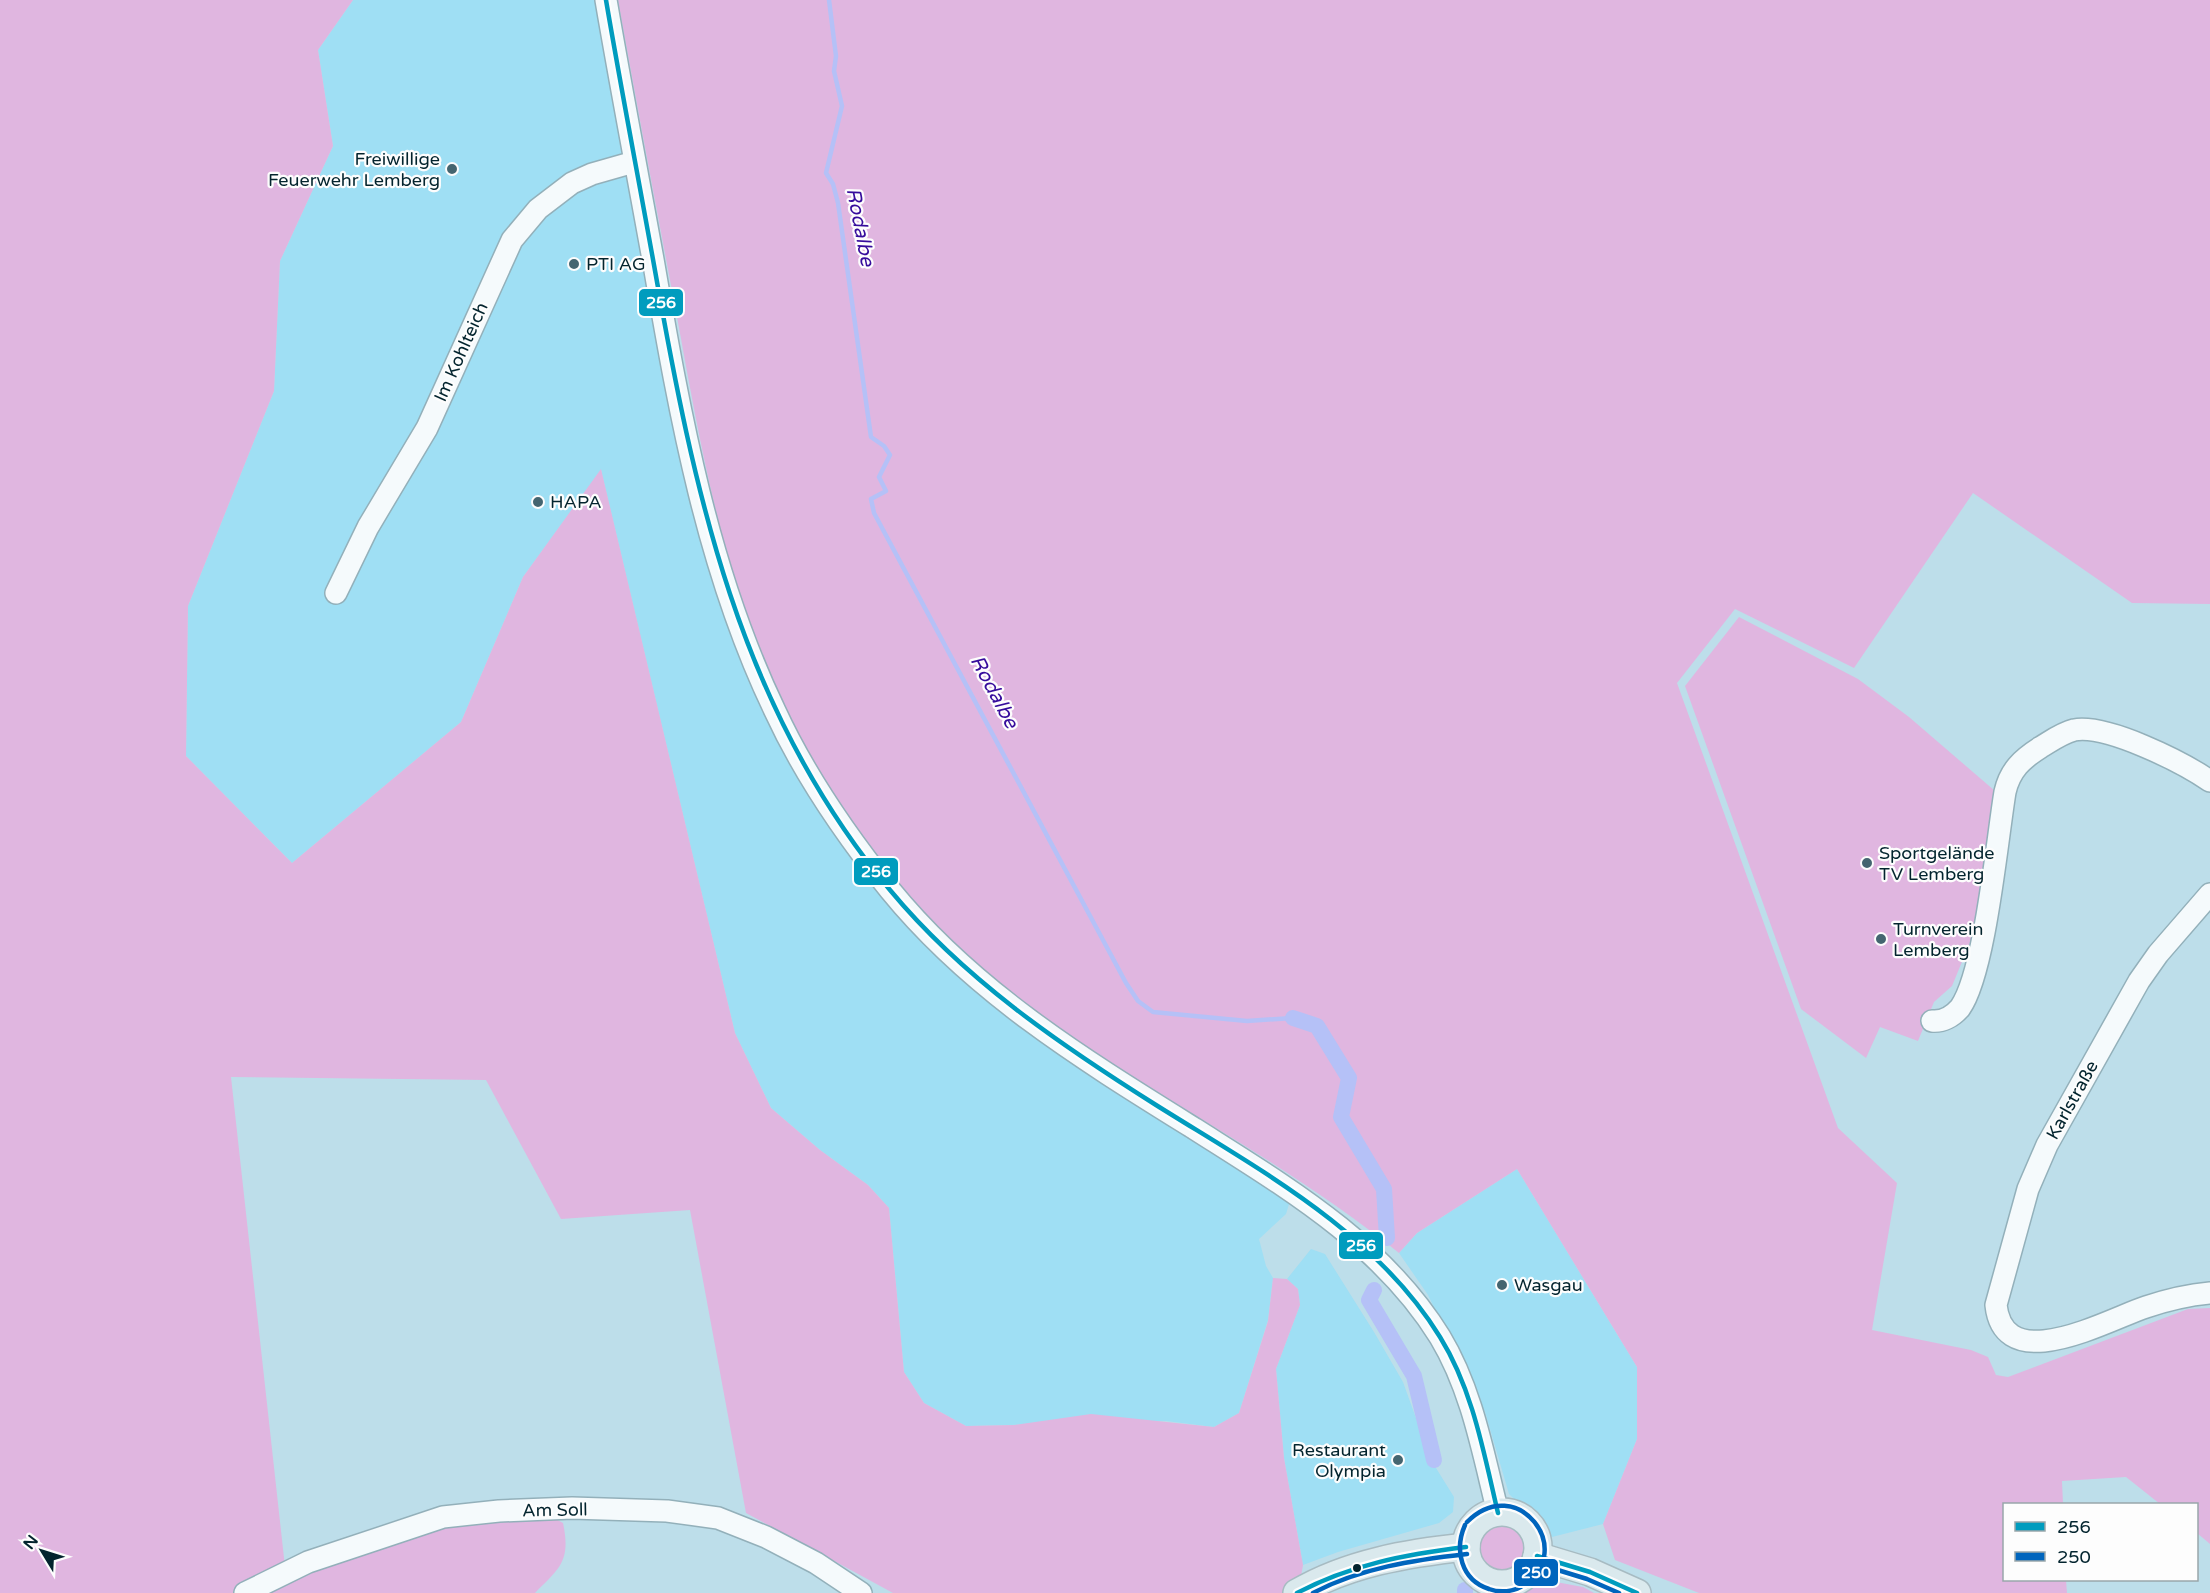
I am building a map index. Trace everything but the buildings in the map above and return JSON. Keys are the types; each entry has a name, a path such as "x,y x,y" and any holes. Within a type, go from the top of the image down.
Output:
{"main road":[{"path":"1498,1512 1507,1512 1525,1521 1536,1537 1537,1556 1528,1573 1504,1589 1481,1578 1468,1559 1466,1547 1468,1537 1479,1521 1498,1512"},
{"path":"1297,1593 1353,1569 1382,1560 1466,1547"},
{"path":"1537,1556 1590,1572 1637,1593"}],"street":[{"path":"606,0 670,359 716,555 760,679 819,792 894,894 948,953 977,979 1056,1041 1300,1196 1344,1230 1403,1286 1438,1335 1461,1380 1476,1424 1498,1512"},
{"name":"Im Kohlteich","path":"336,593 368,527 411,457 436,408 503,255 512,240 538,209 572,183 592,174 634,162"},
{"path":"1932,1021 1940,1021 1954,1015 1967,995 1980,951 2005,792 2011,774 2022,761 2060,736 2086,729 2102,732 2175,760 2210,781"},
{"name":"Karlstraße","path":"2210,894 2139,981 2037,1166 2028,1189 1997,1296 1997,1315 2005,1331 2036,1341 2050,1341 2145,1307 2210,1293"},
{"name":"Am Soll","path":"245,1593 308,1562 443,1517 499,1511 572,1508 668,1511 718,1518 766,1537 806,1558 861,1593"}],"shaded area":[{"path":"0,0 353,0 318,50 333,146 280,261 274,391 188,606 186,756 292,863 461,722 523,577 601,469 735,1033 771,1108 820,1150 868,1185 889,1208 904,1372 924,1403 966,1426 1014,1425 1091,1414 1214,1427 1239,1413 1268,1321 1273,1278 1287,1279 1298,1289 1300,1305 1276,1369 1284,1458 1303,1565 1298,1593 893,1593 746,1513 690,1210 561,1219 486,1080 231,1077 286,1576 446,1521 554,1518 563,1523 566,1546 561,1563 535,1593 0,1593"},
{"path":"353,0 606,0 703,503 796,752 948,953 1293,1191 1286,1214 1259,1239 1266,1266 1273,1278 1268,1320 1239,1413 1214,1427 1166,1421 966,1426 924,1403 904,1372 889,1208 868,1185 820,1150 771,1108 735,1033 601,470 523,577 461,722 292,863 186,756 188,606 274,391 280,261 333,146 318,50"},
{"path":"618,0 2210,0 2210,604 2132,603 1973,493 1854,668 1735,609 1677,683 1838,1128 1897,1183 1872,1330 1971,1350 1988,1357 1996,1375 2008,1377 2188,1309 2210,1308 2210,1544 2198,1534 2198,1503 2159,1503 2126,1477 2062,1481 2063,1503 2003,1503 2003,1581 2066,1581 2067,1593 1699,1593 1615,1560 1603,1524 1637,1439 1637,1367 1517,1169 1417,1233 1399,1253 1283,1170 1066,1033 1010,992 952,940 892,875 838,804 793,728 774,688 740,598 727,552 704,458"},
{"name":"Sportgelände TV Lemberg","path":"1739,617 1858,679 1909,717 1995,791 1973,935 1952,986 1934,1002 1918,1041 1880,1027 1866,1058 1801,1009 1685,686"},
{"path":"1517,1169 1637,1367 1637,1439 1603,1524 1552,1537 1509,1494 1485,1412 1428,1295 1399,1253 1417,1233"},
{"path":"1311,1249 1325,1254 1403,1382 1431,1460 1454,1497 1453,1512 1439,1523 1338,1552 1303,1565 1284,1458 1276,1369 1300,1305 1298,1289 1287,1279"},
{"path":"1496,1521 1506,1521 1515,1525 1523,1533 1527,1547 1523,1561 1515,1569 1506,1573 1496,1573 1487,1569 1479,1561 1475,1552 1475,1542 1479,1533 1487,1525"},
{"path":"1545,1580 1583,1587 1594,1593 1525,1593 1531,1584"}],"waterway":[{"name":"Rodalbe","path":"829,0 836,56 834,71 842,106 826,173 833,184 838,203 871,437 884,446 890,455 879,477 886,491 871,499 874,513 1126,983 1138,1001 1153,1012 1247,1021 1293,1018"},
{"name":"Rodalbe","path":"1293,1018 1317,1026 1349,1078 1341,1117 1384,1189 1387,1238"},
{"name":"Rodalbe","path":"1374,1290 1369,1300 1414,1376 1434,1460"},
{"name":"Rodalbe","path":"1462,1593 1465,1590"}],"transit line":[{"name":"256","path":"606,0 669,349 706,514 730,594 759,672 795,747 838,820 890,890 919,922 949,953 1014,1008 1084,1058 1312,1205 1383,1265 1413,1299 1451,1357 1476,1423 1498,1513"},
{"name":"250","path":"1465,1525 1460,1544 1462,1563 1472,1579 1479,1585 1493,1590 1511,1590 1524,1585 1539,1570 1544,1553 1542,1537 1534,1522 1521,1511 1504,1506 1486,1509 1467,1522"},
{"name":"256","path":"1297,1593 1337,1575 1379,1562 1466,1547"},
{"name":"250","path":"1313,1593 1368,1571 1407,1562 1467,1554"},
{"name":"256","path":"1537,1556 1590,1572 1637,1593"},
{"name":"250","path":"1535,1563 1587,1579 1619,1593"}],"place":[{"name":"Freiwillige Feuerwehr Lemberg","path":"452,169"},
{"name":"PTI AG","path":"574,264"},
{"name":"HAPA","path":"538,502"},
{"name":"Sportgelände TV Lemberg","path":"1867,863"},
{"name":"Turnverein Lemberg","path":"1881,939"},
{"name":"Wasgau","path":"1502,1285"},
{"name":"Restaurant Olympia","path":"1398,1460"}]}
